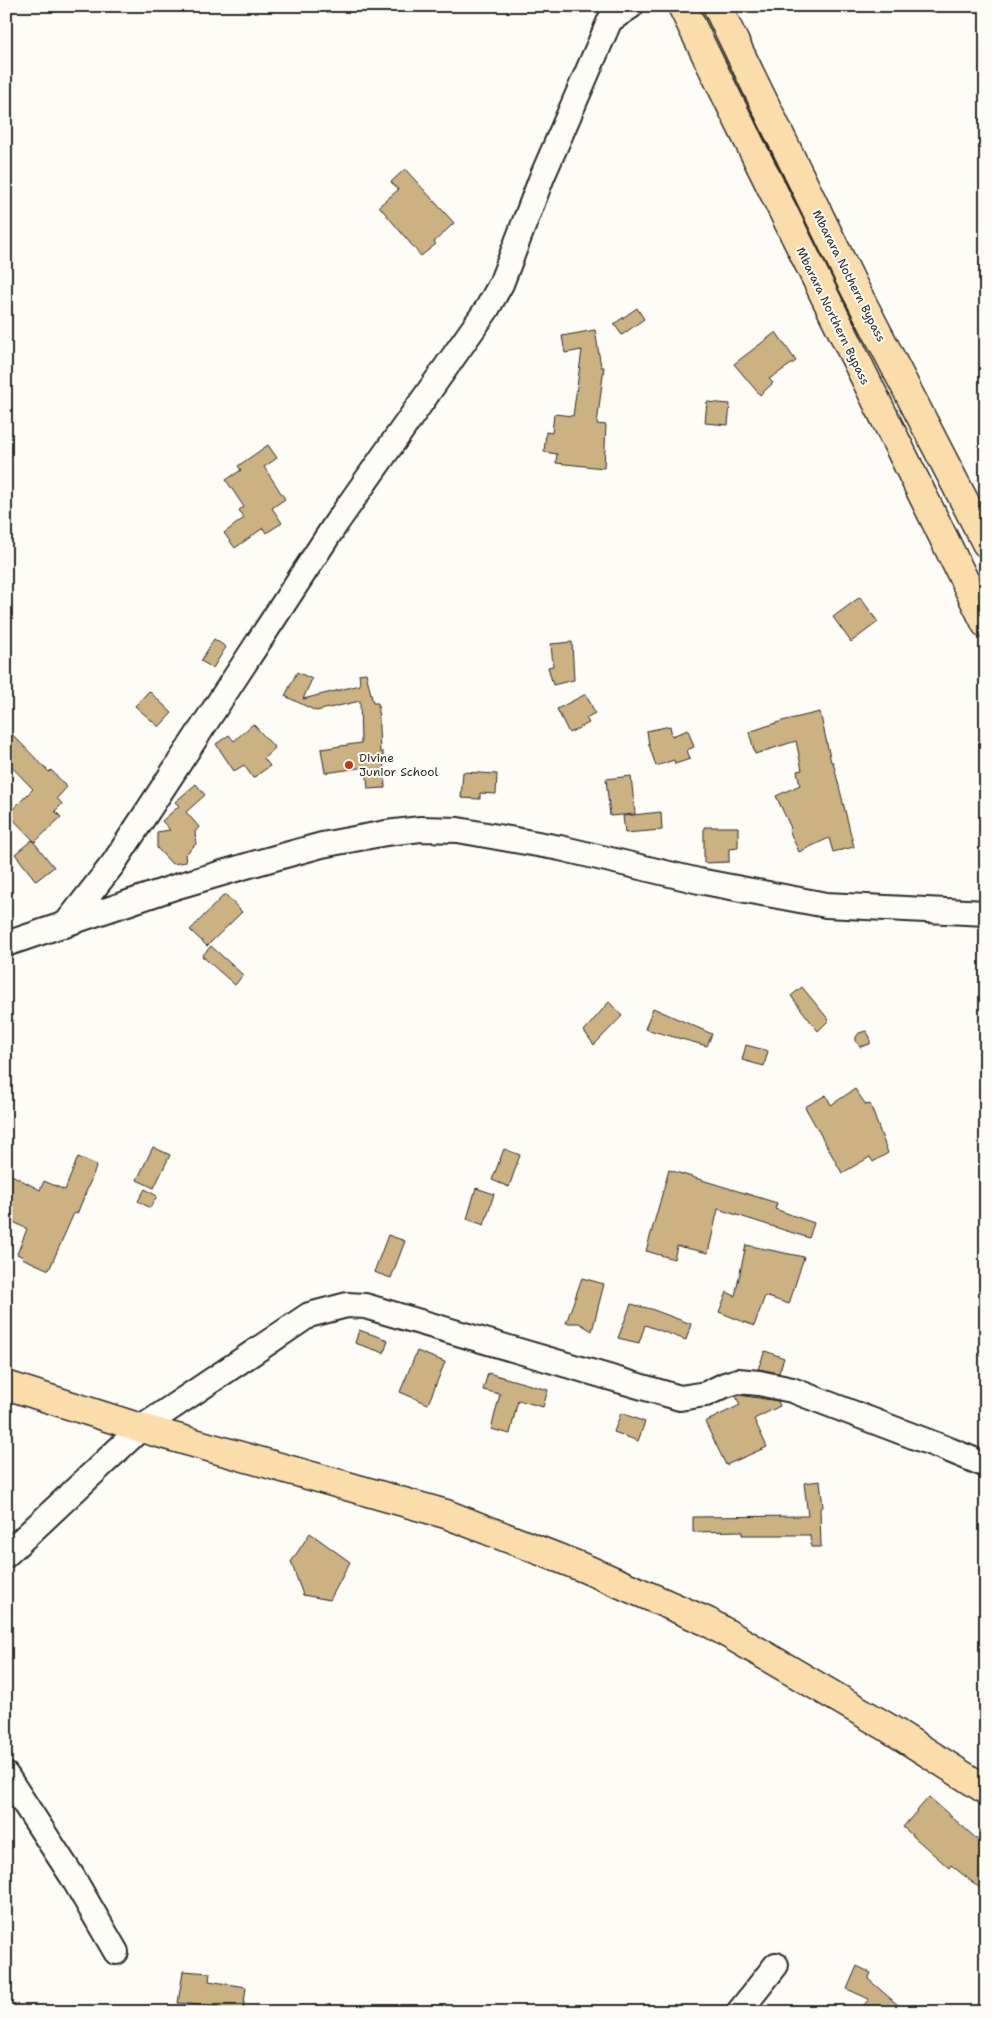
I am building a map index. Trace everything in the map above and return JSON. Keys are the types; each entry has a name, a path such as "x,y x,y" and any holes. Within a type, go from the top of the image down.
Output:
{"main road":[{"name":"Mbarara Northern Bypass","path":"682,6 986,624"},
{"name":"Mbarara Nothern Bypass","path":"716,6 853,285 986,543"},
{"path":"6,1385 141,1428 446,1514 584,1568 708,1622 887,1727 986,1790"}],"street":[{"path":"65,925 113,864 337,522 487,309 508,268 542,177 610,20 631,6"},
{"path":"6,944 178,886 288,854 350,840 421,829 458,830 560,848 699,881 826,905 986,913"},
{"path":"6,1554 141,1428 308,1315 347,1305 365,1306 680,1398 694,1398 724,1385 738,1382 759,1383 792,1390 986,1465"},
{"path":"6,1775 72,1876 116,1952"},
{"path":"739,2012 776,1965"}],"building":[{"path":"405,169 454,223 434,242 436,244 421,256 379,206 398,190 391,182"},
{"path":"637,308 644,319 622,335 614,324"},
{"path":"595,330 601,367 604,367 597,424 606,425 604,468 556,463 557,454 544,452 546,432 552,433 554,414 573,416 582,350 565,353 562,336"},
{"path":"776,332 796,361 769,379 773,383 760,395 734,364"},
{"path":"707,402 730,404 728,425 705,423"},
{"path":"268,445 277,458 264,467 285,499 272,508 282,523 266,533 263,528 235,548 224,533 244,518 239,510 244,507 226,480 241,470 238,466"},
{"path":"860,597 878,622 851,642 833,617"},
{"path":"214,639 226,647 213,668 201,661"},
{"path":"572,642 574,680 553,685 548,667 553,666 551,644"},
{"path":"297,672 312,679 303,699 360,685 359,674 366,673 373,703 378,703 380,752 383,752 385,788 368,789 366,767 325,773 321,749 361,743 360,701 316,711 285,696"},
{"path":"149,691 172,713 159,727 135,706"},
{"path":"586,694 595,713 586,718 589,723 569,733 557,709"},
{"path":"820,712 831,762 833,762 854,847 833,852 829,838 799,852 789,830 791,828 776,796 800,785 797,771 802,770 796,741 755,754 749,732 782,721"},
{"path":"253,724 275,748 264,758 270,766 253,778 244,765 234,771 216,744 229,735 234,741"},
{"path":"670,726 672,736 688,730 694,747 687,750 690,759 675,764 674,760 656,766 649,745 647,731"},
{"path":"6,728 49,772 51,770 67,787 57,798 62,804 55,811 61,817 35,842 8,814 33,789 6,761"},
{"path":"463,772 497,774 496,794 480,793 480,799 461,798"},
{"path":"631,776 635,814 610,816 606,779"},
{"path":"196,784 205,795 186,812 199,827 195,832 196,844 185,855 186,862 172,864 157,848 157,832 170,830 162,821 179,806 175,802"},
{"path":"661,812 662,830 625,833 623,816"},
{"path":"704,827 738,827 738,848 729,849 729,862 704,863"},
{"path":"32,840 54,867 36,881 15,854"},
{"path":"225,894 242,912 207,946 190,930"},
{"path":"211,946 243,975 235,985 202,956"},
{"path":"802,987 829,1020 818,1031 791,996"},
{"path":"609,1002 622,1016 594,1045 584,1031"},
{"path":"653,1008 712,1034 707,1046 645,1029"},
{"path":"866,1031 870,1037 870,1044 860,1047 856,1037 859,1033"},
{"path":"746,1045 768,1051 764,1066 742,1060"},
{"path":"855,1089 866,1105 870,1104 888,1153 873,1162 870,1157 842,1173 805,1107 826,1095 831,1105"},
{"path":"153,1147 170,1155 154,1188 137,1180"},
{"path":"504,1149 520,1155 509,1187 492,1180"},
{"path":"78,1157 97,1165 77,1214 74,1213 49,1270 17,1254 27,1229 6,1218 6,1172 40,1190 44,1181 65,1190"},
{"path":"669,1170 777,1203 775,1209 814,1223 809,1238 718,1209 708,1253 677,1246 674,1259 646,1251"},
{"path":"476,1188 494,1194 484,1225 467,1219"},
{"path":"145,1189 157,1196 150,1208 138,1201"},
{"path":"388,1235 405,1241 391,1278 374,1272"},
{"path":"746,1245 804,1257 789,1304 765,1296 754,1326 719,1312 727,1292 735,1296"},
{"path":"582,1278 604,1284 592,1331 579,1323 566,1323"},
{"path":"631,1304 651,1309 691,1324 686,1340 645,1325 639,1343 618,1338"},
{"path":"359,1330 388,1340 384,1353 355,1343"},
{"path":"417,1351 445,1362 428,1404 400,1392"},
{"path":"765,1351 784,1358 779,1373 758,1369"},
{"path":"488,1373 548,1390 543,1407 518,1400 510,1434 491,1429 500,1394 483,1390"},
{"path":"736,1396 778,1401 780,1406 754,1419 767,1447 726,1465 705,1422 740,1405"},
{"path":"621,1413 645,1422 638,1441 614,1432"},
{"path":"820,1481 823,1507 820,1508 821,1547 811,1547 810,1535 742,1535 742,1531 693,1532 693,1517 808,1516 804,1483"},
{"path":"310,1533 350,1562 330,1600 303,1595 291,1562"},
{"path":"929,1797 986,1847 986,1893 951,1865 949,1868 903,1827"},
{"path":"857,1966 871,1973 868,1979 906,2012 897,2012 891,2009 888,2012 858,2012 869,1999 847,1989"},
{"path":"183,1971 210,1973 209,1981 246,1987 243,2012 220,2012 221,2007 178,2003"}],"place":[{"name":"Divine Junior School","path":"349,765"}]}
